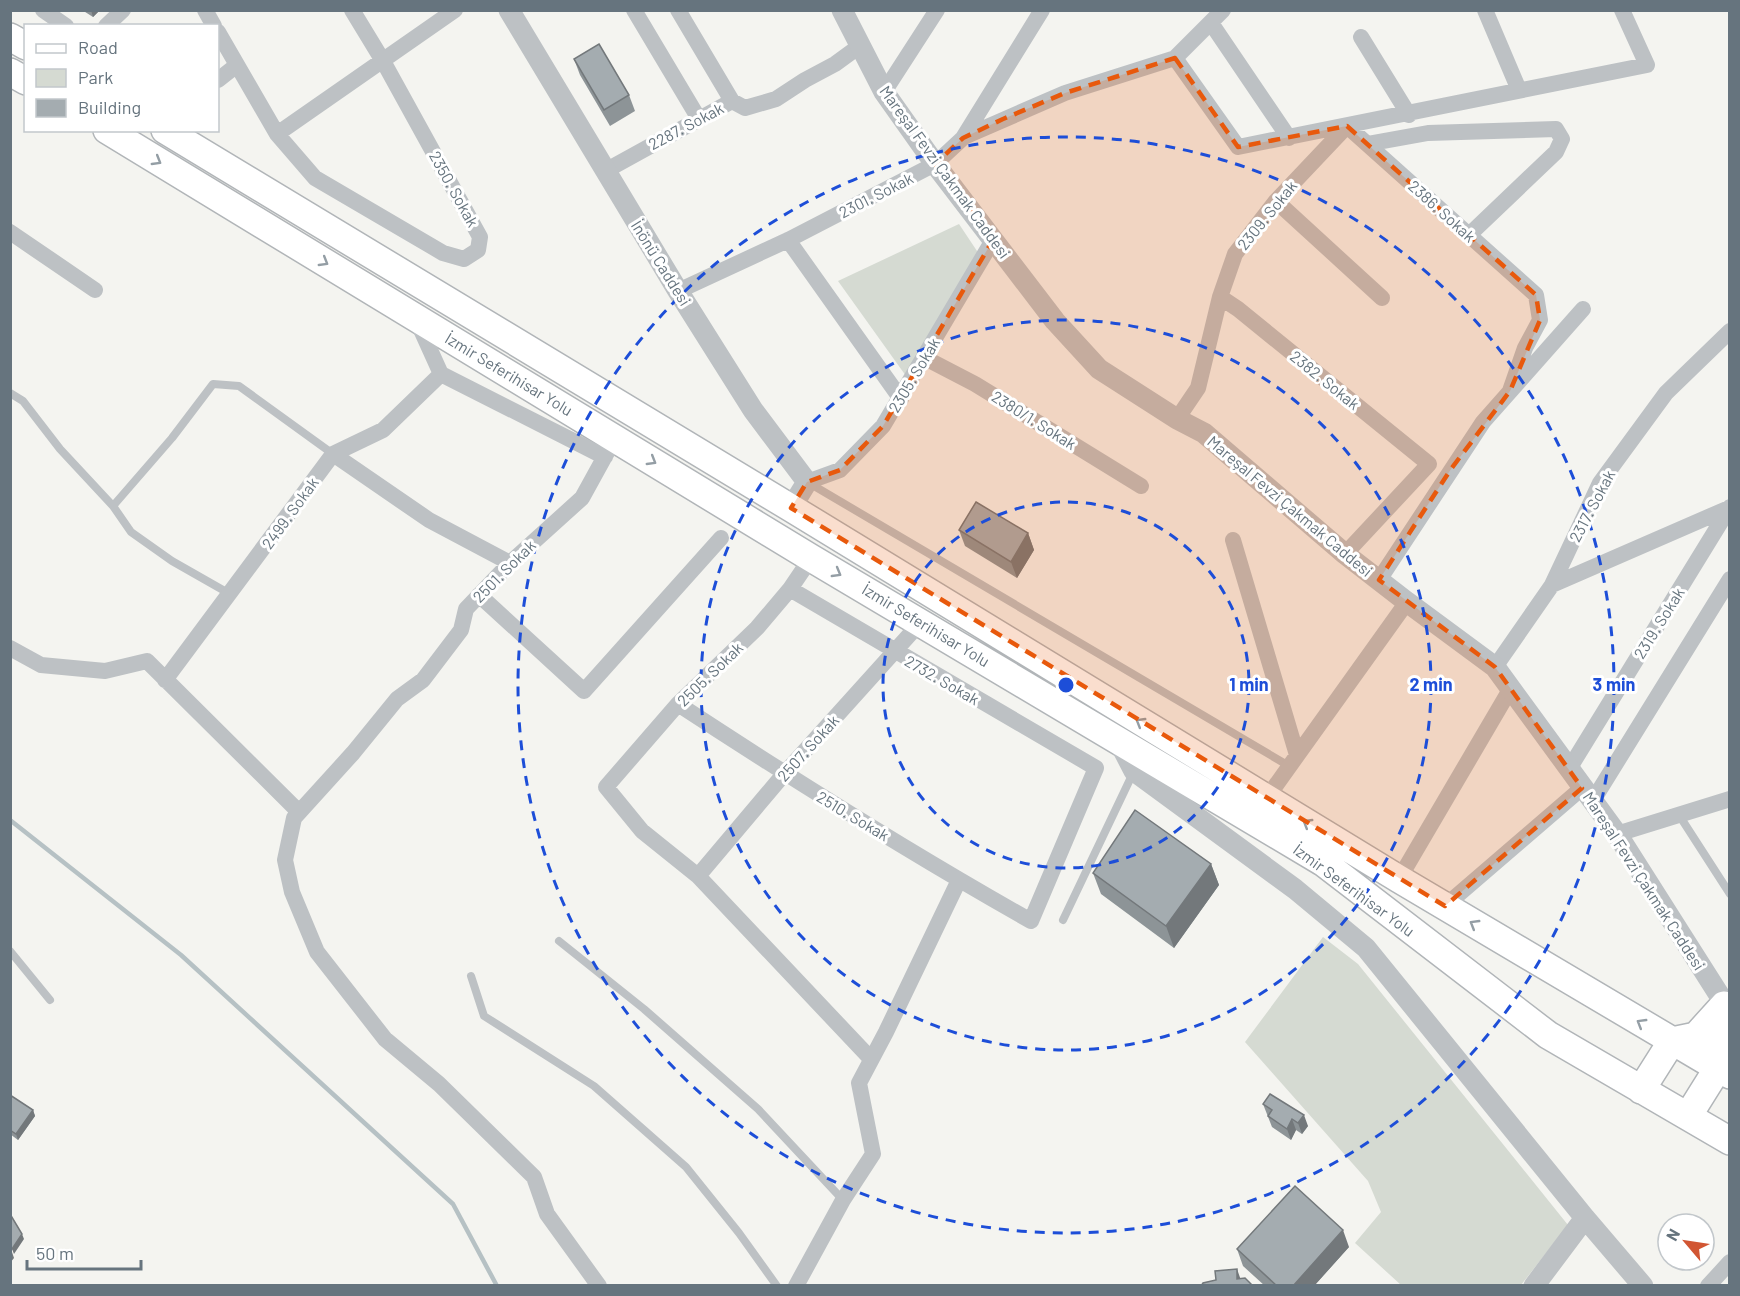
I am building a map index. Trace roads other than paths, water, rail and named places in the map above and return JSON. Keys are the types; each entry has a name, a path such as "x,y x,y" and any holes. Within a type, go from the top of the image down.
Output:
{"main road":[{"path":"10,37 24,45"},
{"name":"İzmir Seferihisar Yolu","path":"110,132 415,317 610,448 811,558 1324,863 1548,1035 1730,1141"},
{"name":"İzmir Seferihisar Yolu","path":"168,132 791,508 1266,799 1724,1071"},
{"path":"1641,1089 1672,1041 1696,1036 1727,1009"},
{"path":"1688,1116 1724,1071 1719,1048 1730,1034"}],"street":[{"path":"43,10 63,24"},
{"path":"108,24 123,10"},
{"path":"205,10 213,24"},
{"name":"2350. Sokak","path":"219,34 277,134 315,178 443,253 464,259 478,250 480,237 383,61 352,10"},
{"path":"277,134 455,10"},
{"name":"İnönü Caddesi","path":"509,10 678,291 753,410 807,482"},
{"path":"634,10 699,119"},
{"path":"678,10 732,101"},
{"name":"Mareşal Fevzi Çakmak Caddesi","path":"842,10 884,92 935,164 1055,321 1099,369 1177,419 1204,432 1345,554 1496,667 1617,834 1727,1009"},
{"path":"884,92 937,10"},
{"name":"2301. Sokak","path":"678,291 788,240 935,164 963,138 1042,10"},
{"path":"1485,10 1520,90"},
{"path":"1174,58 1238,147 1647,65 1622,10"},
{"path":"963,138 1065,93 1174,58 1217,17 1289,138"},
{"path":"1361,37 1409,114"},
{"name":"2287. Sokak","path":"605,171 732,101 745,108 776,99 835,64 861,45"},
{"path":"219,79 237,65"},
{"name":"2386. Sokak","path":"1347,126 1536,295 1540,320 1525,348 1510,391"},
{"name":"2309. Sokak","path":"1177,419 1198,388 1220,297 1234,254 1275,201 1347,126"},
{"path":"1367,144 1428,133 1556,129 1562,139 1556,152 1469,235"},
{"path":"1275,201 1382,298"},
{"path":"10,232 95,290"},
{"path":"788,240 901,399"},
{"name":"2305. Sokak","path":"807,482 840,470 884,426 993,240"},
{"name":"2382. Sokak","path":"1220,297 1238,309 1429,464 1345,554"},
{"path":"1379,580 1477,431 1582,309"},
{"path":"415,317 441,374 610,448"},
{"name":"2317. Sokak","path":"1496,667 1552,585 1600,483 1666,393 1730,331"},
{"name":"2380/1. Sokak","path":"925,358 975,384 1140,486"},
{"name":"2499. Sokak","path":"165,680 231,595 333,454 383,430 441,374"},
{"name":"2501. Sokak","path":"299,812 353,753 397,699 423,680 461,630 466,609 510,563 582,498 610,448"},
{"path":"333,454 429,520 510,563"},
{"path":"791,508 807,482"},
{"path":"1552,585 1729,508"},
{"name":"2319. Sokak","path":"1569,769 1729,508"},
{"path":"479,595 584,691 721,538"},
{"path":"1233,540 1293,760"},
{"name":"2505. Sokak","path":"698,876 642,831 606,787 678,704 757,628 790,589 811,558"},
{"path":"1445,906 1587,795 1729,582"},
{"name":"2732. Sokak","path":"790,589 894,652 1096,768 1031,921"},
{"path":"1266,799 1407,602"},
{"name":"2507. Sokak","path":"698,876 784,774 921,622"},
{"path":"10,648 41,665 105,671 147,661 299,812 294,818 285,860 292,892 317,952 385,1039 438,1084 534,1177 548,1214 598,1286"},
{"path":"1399,879 1511,688"},
{"name":"2510. Sokak","path":"678,704 784,774 1031,921"},
{"path":"1118,740 1134,771 1295,888 1366,948 1643,1286"},
{"path":"1617,834 1730,799"},
{"path":"698,876 871,1059"},
{"path":"796,1286 843,1200 873,1154 859,1083 959,880"},
{"path":"1534,1286 1585,1218"},
{"path":"1708,1286 1730,1262"}],"lane":[{"path":"113,506 172,438 213,384 239,386 333,454"},
{"path":"10,393 23,401 60,449 113,506 131,532 172,561 231,595"},
{"path":"807,482 1293,760"},
{"path":"1064,920 1134,771"},
{"path":"1678,814 1730,894"},
{"path":"560,941 644,1009 758,1109 843,1200"},
{"path":"10,951 50,1000"},
{"path":"471,976 484,1016 594,1086 686,1167 739,1233 777,1286"}],"waterway":[{"path":"10,820 181,955 453,1204 497,1286"}]}
